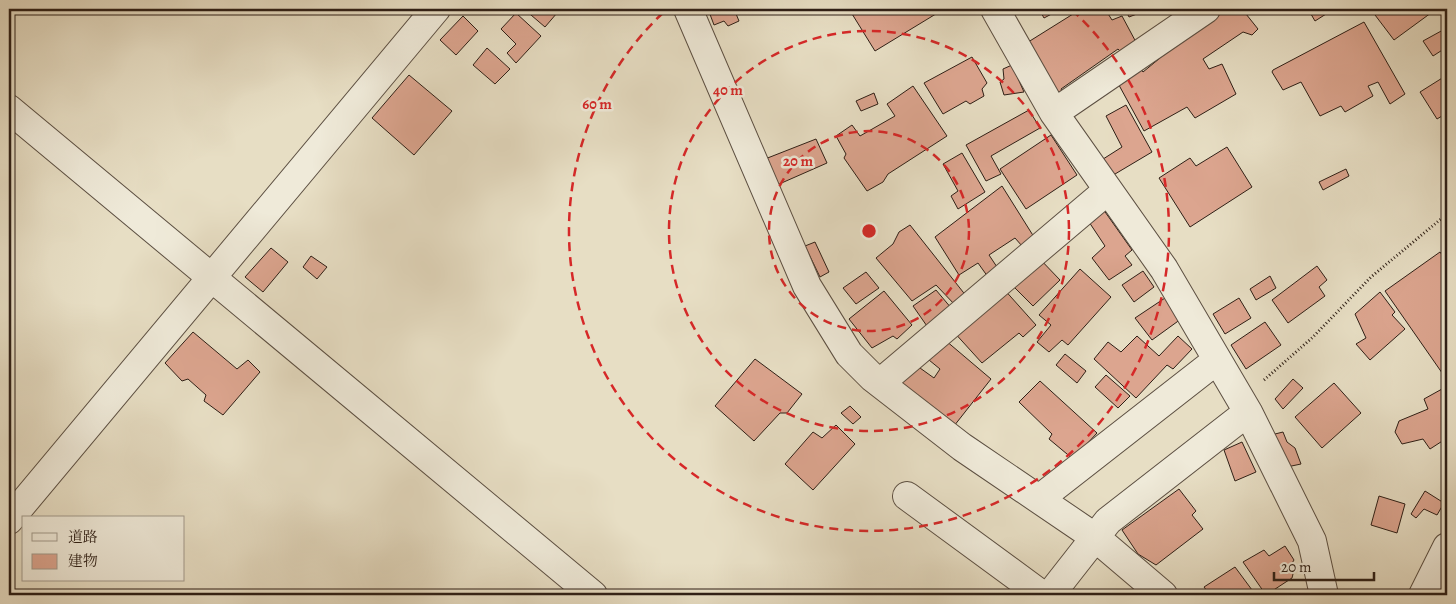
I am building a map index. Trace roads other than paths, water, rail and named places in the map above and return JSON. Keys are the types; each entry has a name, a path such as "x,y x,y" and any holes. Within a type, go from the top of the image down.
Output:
{"street":[{"path":"9,520 436,9"},
{"path":"688,9 807,286 849,354 880,383 962,446 1096,538 1163,595"},
{"path":"995,9 1054,112 1164,269 1244,406 1312,541 1324,595"},
{"path":"1054,112 1206,9"},
{"path":"9,109 593,595"},
{"path":"880,383 1108,190"},
{"path":"1039,499 1217,360"},
{"path":"1050,595 1108,521 1244,406"},
{"path":"907,496 1042,595"},
{"path":"1423,595 1447,548"}]}
